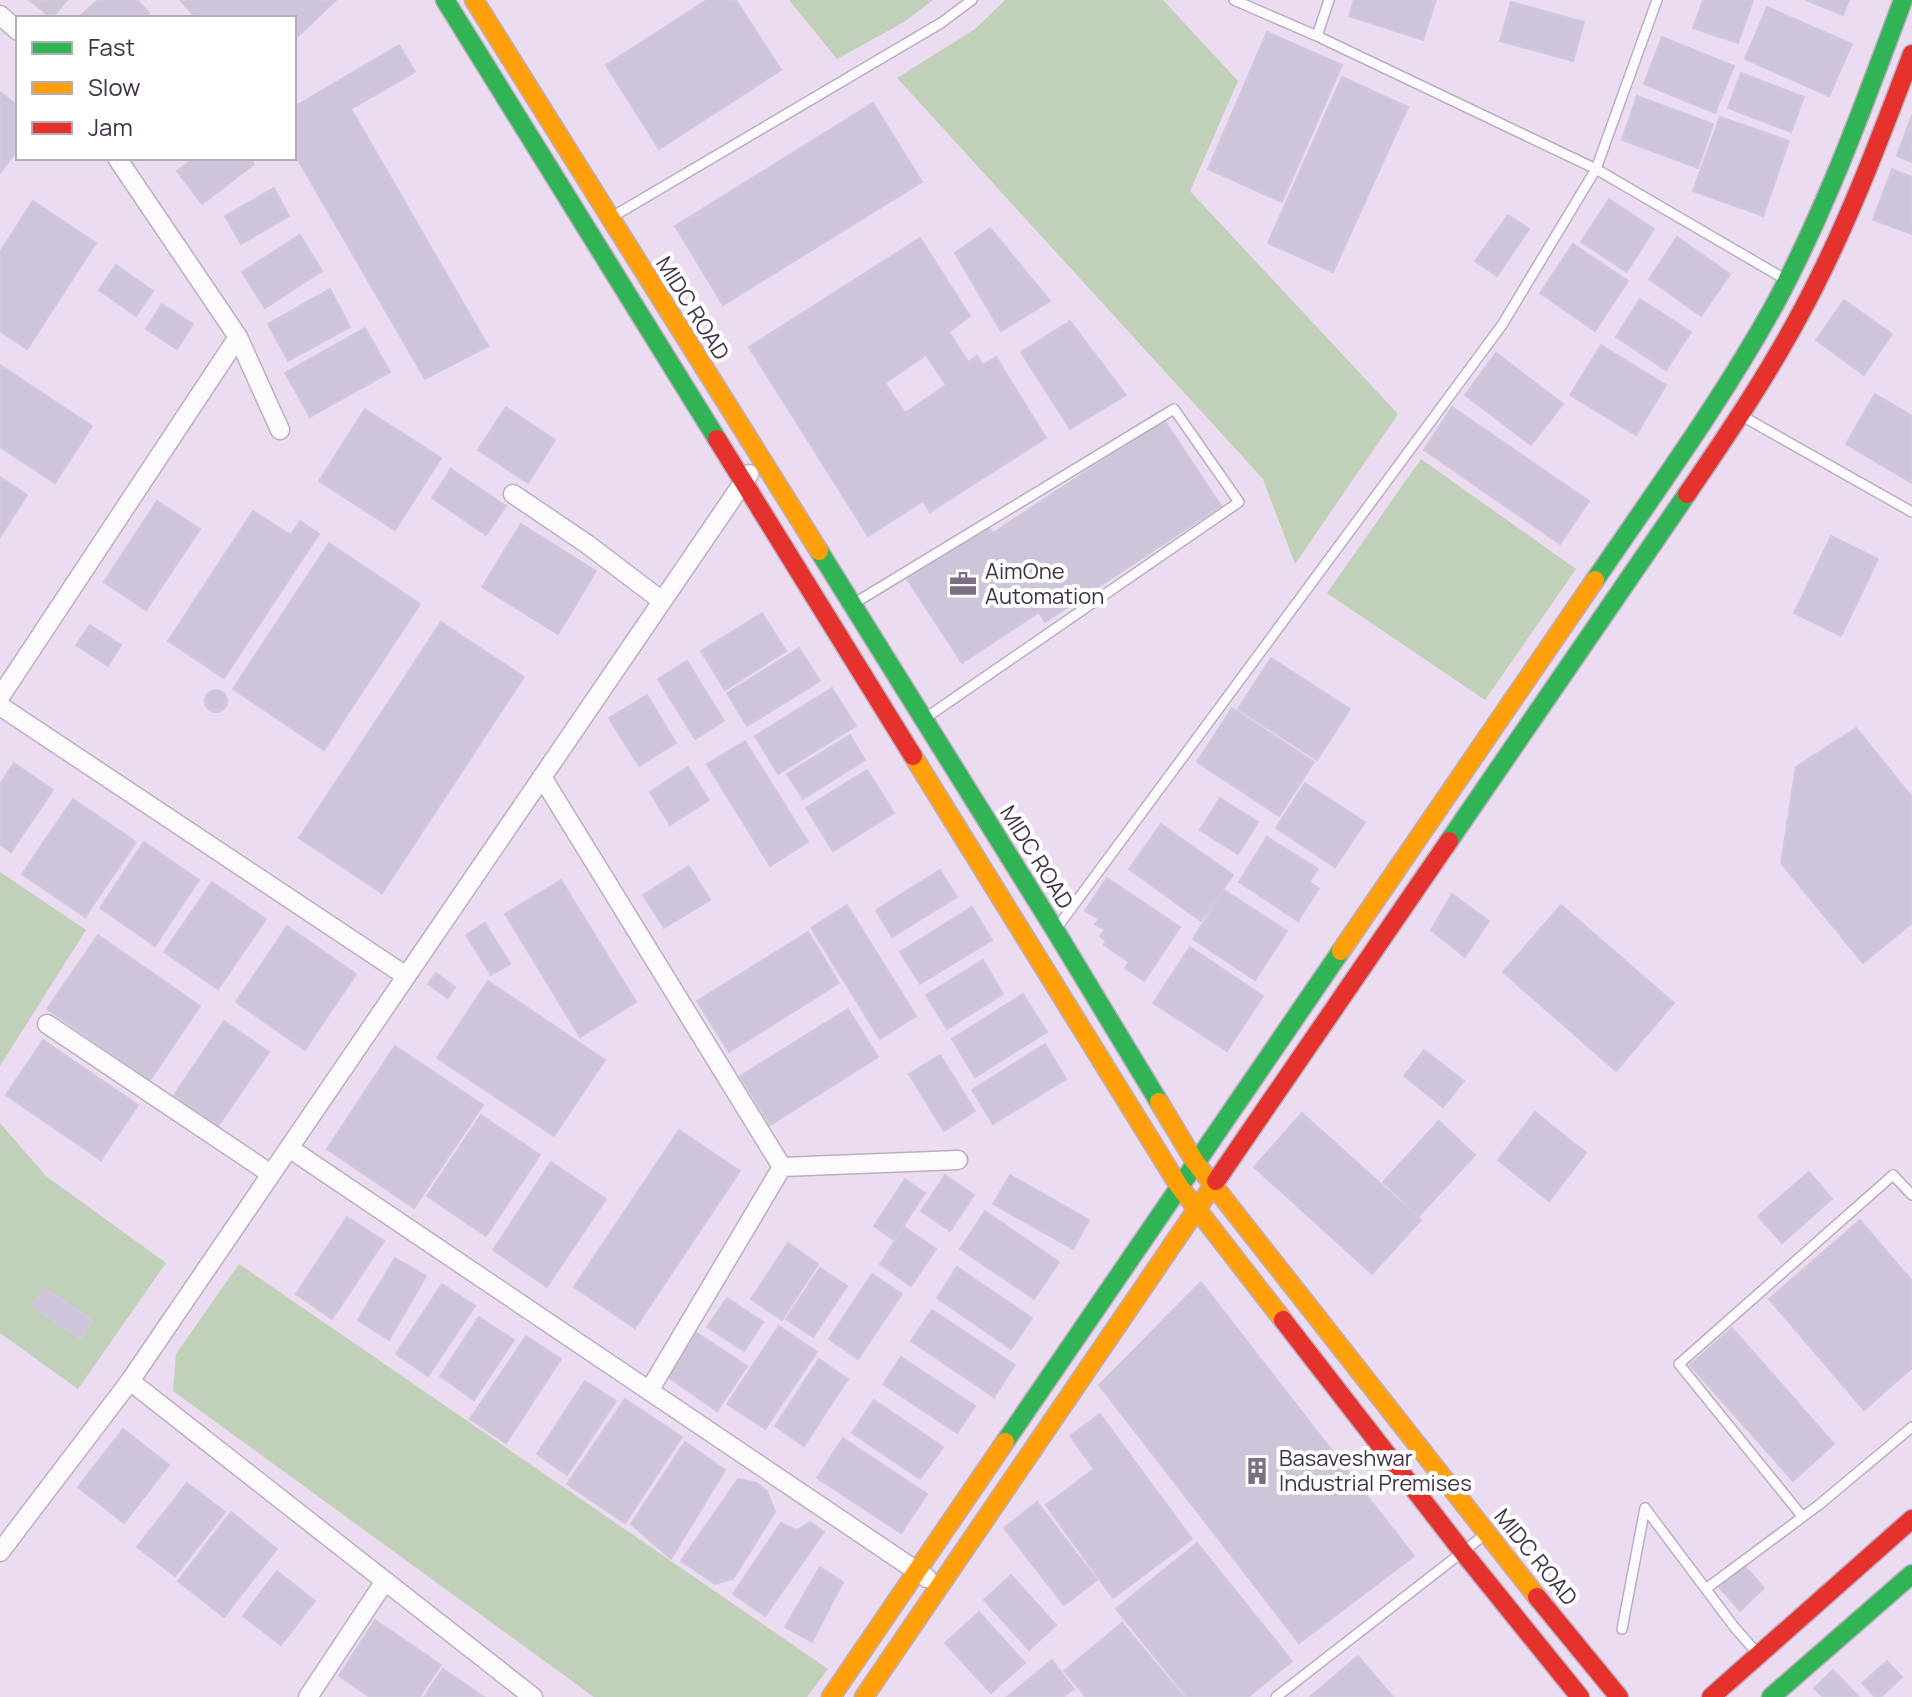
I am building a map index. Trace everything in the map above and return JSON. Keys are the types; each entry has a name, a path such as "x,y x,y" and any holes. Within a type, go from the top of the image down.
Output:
{"main road":[{"path":"445,0 1179,1186 1462,1551 1580,1697"},
{"name":"MIDC ROAD","path":"474,0 1055,930 1195,1162 1486,1534 1619,1697"},
{"path":"831,1697 1693,436 1786,280 1860,115 1903,0"},
{"path":"864,1697 1716,451 1810,294 1885,125 1912,54"},
{"path":"1287,1322 1308,1306"},
{"path":"1711,1697 1912,1519"},
{"path":"1771,1697 1912,1574"}],"street":[{"path":"0,15 16,29"},
{"path":"118,160 238,337 280,430"},
{"path":"0,697 238,337"},
{"path":"0,1552 130,1381 759,460"},
{"path":"513,494 587,544 662,601"},
{"path":"0,706 406,976"},
{"path":"542,777 782,1167"},
{"path":"47,1024 271,1174"},
{"path":"289,1148 939,1586"},
{"path":"782,1167 958,1160"},
{"path":"649,1391 782,1167"},
{"path":"130,1381 533,1697"},
{"path":"308,1697 385,1581"}],"lane":[{"path":"589,231 941,23 972,0"},
{"path":"1234,0 1317,36 1596,169 1810,294"},
{"path":"1317,36 1329,0"},
{"path":"1055,930 1502,325 1596,169 1657,0"},
{"path":"1715,400 1912,512"},
{"path":"850,606 1174,409 1239,502 923,721"},
{"path":"1802,1516 1679,1364 1893,1175 1912,1195"},
{"path":"1707,1588 1912,1427"},
{"path":"1622,1629 1645,1508 1758,1654"},
{"path":"1276,1697 1486,1534"}],"green space":[{"path":"789,0 933,0 904,22 837,59"},
{"path":"1005,0 1163,0 1238,81 1190,191 1398,414 1295,564 1263,479 897,78 975,29"},
{"path":"1421,459 1576,569 1485,700 1327,593"},
{"path":"0,872 86,930 0,1066"},
{"path":"0,1123 46,1176 166,1263 78,1389 0,1333"},
{"path":"239,1264 828,1669 807,1697 594,1697 173,1391 176,1354"}],"building":[{"path":"29,0 67,0 54,16"},
{"path":"98,0 137,0 149,13 145,16 80,16"},
{"path":"180,0 336,0 296,38 296,16 194,16"},
{"path":"707,0 736,0 781,70 659,149 606,65"},
{"path":"1354,0 1436,0 1423,40 1349,16"},
{"path":"1703,0 1753,0 1738,43 1693,28"},
{"path":"1806,0 1849,0 1843,15"},
{"path":"1511,2 1584,22 1573,61 1500,41"},
{"path":"1767,7 1852,44 1829,96 1745,59"},
{"path":"1267,32 1342,65 1282,202 1208,169"},
{"path":"1662,37 1734,66 1715,113 1644,84"},
{"path":"399,45 415,72 351,109 488,346 425,379 296,156 296,106"},
{"path":"1741,73 1804,97 1791,132 1728,108"},
{"path":"1342,77 1408,107 1333,272 1268,243"},
{"path":"0,92 16,104 16,152 0,173"},
{"path":"1637,96 1713,124 1698,168 1622,140"},
{"path":"873,103 922,182 723,305 675,226"},
{"path":"1912,115 1912,162 1897,156"},
{"path":"1720,117 1789,141 1763,216 1693,191"},
{"path":"191,160 251,160 254,164 202,204 177,171"},
{"path":"1892,169 1912,177 1912,234 1873,220"},
{"path":"274,188 289,216 241,244 225,216"},
{"path":"1609,199 1654,229 1627,272 1581,242"},
{"path":"33,201 96,243 27,349 0,331 0,252"},
{"path":"1508,215 1529,229 1497,276 1475,261"},
{"path":"990,228 1050,301 1001,331 955,253"},
{"path":"300,235 322,271 265,308 242,272"},
{"path":"1677,237 1730,274 1701,316 1649,279"},
{"path":"920,238 970,316 949,332 968,362 977,356 983,365 996,357 1046,438 930,512 923,501 868,536 749,347","holes":["926,355 946,385 905,413 885,383"]},
{"path":"1573,244 1628,281 1595,331 1540,293"},
{"path":"116,265 153,291 136,316 99,290"},
{"path":"330,289 350,327 288,361 268,324"},
{"path":"1640,299 1691,332 1666,370 1616,337"},
{"path":"1844,300 1892,334 1864,375 1816,340"},
{"path":"162,304 193,324 177,349 146,329"},
{"path":"1070,321 1126,395 1070,429 1021,352"},
{"path":"365,328 390,372 310,417 285,373"},
{"path":"1601,345 1666,385 1636,435 1570,395"},
{"path":"1496,353 1563,404 1531,445 1465,395"},
{"path":"0,365 92,426 55,483 0,447"},
{"path":"1875,394 1912,416 1912,483 1846,444"},
{"path":"506,407 555,440 528,483 478,450"},
{"path":"1452,407 1589,501 1560,544 1424,450"},
{"path":"365,409 441,458 395,530 319,481"},
{"path":"1164,420 1221,506 1045,622 1039,612 962,663 907,579 988,526 993,533"},
{"path":"451,469 506,506 486,535 432,498"},
{"path":"0,477 27,495 0,537"},
{"path":"157,501 200,529 146,610 104,582"},
{"path":"253,511 291,535 300,521 319,534 224,678 168,641"},
{"path":"521,524 596,571 558,634 482,587"},
{"path":"1831,536 1878,559 1841,636 1794,613"},
{"path":"329,543 420,604 324,750 233,689"},
{"path":"762,613 786,651 725,690 701,651"},
{"path":"441,622 524,677 382,893 299,838"},
{"path":"90,625 121,645 108,666 76,645"},
{"path":"799,648 820,681 747,726 727,693"},
{"path":"1271,658 1350,709 1317,760 1238,709"},
{"path":"687,661 724,721 695,739 658,679"},
{"path":"832,688 856,726 778,774 755,736"},
{"path":"216,690 224,693 227,701 224,709 216,712 208,709 205,701 208,693"},
{"path":"647,695 676,743 639,766 609,718"},
{"path":"1232,708 1314,762 1279,816 1197,762"},
{"path":"1856,728 1912,797 1912,923 1863,963 1781,863 1796,767"},
{"path":"850,735 865,760 803,799 787,774"},
{"path":"745,741 808,842 770,866 707,764"},
{"path":"14,763 53,790 11,852 0,844 0,784"},
{"path":"688,767 709,800 670,825 650,792"},
{"path":"867,770 894,813 833,851 806,808"},
{"path":"1305,783 1365,822 1335,867 1276,828"},
{"path":"1220,798 1258,822 1238,854 1200,830"},
{"path":"73,799 136,842 85,917 22,874"},
{"path":"1161,824 1233,875 1201,921 1129,869"},
{"path":"1267,837 1318,869 1309,882 1319,888 1298,921 1239,882"},
{"path":"144,842 199,880 155,946 100,908"},
{"path":"689,866 710,900 664,928 643,895"},
{"path":"940,870 957,897 892,937 876,910"},
{"path":"1107,878 1180,927 1144,981 1125,968 1129,962 1104,945 1106,941 1100,936 1105,930 1095,924 1099,919 1085,911"},
{"path":"561,880 636,1002 580,1037 505,914"},
{"path":"212,882 266,919 218,989 164,952"},
{"path":"1224,890 1287,931 1255,980 1193,939"},
{"path":"1452,894 1489,921 1465,957 1431,930"},
{"path":"847,905 916,1016 880,1039 811,928"},
{"path":"1561,905 1674,1003 1616,1071 1503,972"},
{"path":"972,907 992,940 920,984 900,952"},
{"path":"485,923 510,964 491,975 466,935"},
{"path":"287,926 356,974 305,1050 236,1002"},
{"path":"808,932 839,983 729,1052 697,1001"},
{"path":"98,935 200,1006 150,1080 47,1009"},
{"path":"1190,947 1263,996 1227,1051 1153,1003"},
{"path":"983,960 1003,994 947,1029 926,995"},
{"path":"436,973 455,987 448,998 428,984"},
{"path":"488,981 605,1060 554,1136 437,1058"},
{"path":"1023,994 1047,1032 975,1077 952,1039"},
{"path":"848,1009 878,1057 770,1125 740,1076"},
{"path":"224,1021 269,1052 218,1126 174,1095"},
{"path":"43,1040 138,1105 101,1160 6,1095"},
{"path":"1045,1044 1066,1079 993,1124 972,1090"},
{"path":"395,1046 483,1105 414,1208 327,1149"},
{"path":"1424,1050 1464,1081 1443,1107 1404,1076"},
{"path":"940,1055 975,1111 944,1131 909,1074"},
{"path":"1535,1112 1586,1153 1549,1201 1498,1160"},
{"path":"1302,1113 1421,1220 1372,1274 1254,1167"},
{"path":"481,1115 540,1155 486,1236 427,1196"},
{"path":"1439,1121 1475,1155 1419,1216 1383,1182"},
{"path":"679,1130 740,1171 635,1328 574,1287"},
{"path":"551,1162 606,1199 547,1287 493,1250"},
{"path":"1809,1172 1832,1199 1782,1243 1758,1216"},
{"path":"945,1175 974,1195 950,1231 921,1211"},
{"path":"1010,1175 1089,1220 1073,1249 993,1204"},
{"path":"905,1179 925,1193 894,1240 874,1226"},
{"path":"985,1211 1059,1262 1034,1299 960,1249"},
{"path":"347,1217 384,1241 332,1319 296,1294"},
{"path":"1860,1220 1912,1281 1912,1368 1864,1410 1769,1299"},
{"path":"904,1227 936,1249 911,1286 880,1264"},
{"path":"788,1243 818,1264 782,1320 751,1299"},
{"path":"395,1258 426,1276 389,1340 358,1320"},
{"path":"957,1267 1032,1318 1011,1349 937,1298"},
{"path":"820,1268 847,1286 813,1337 786,1319"},
{"path":"872,1274 902,1294 858,1359 829,1339"},
{"name":"Basaveshwar Industrial Premises","path":"1201,1282 1414,1556 1299,1643 1099,1385"},
{"path":"442,1284 475,1306 428,1376 396,1354"},
{"path":"45,1288 92,1320 80,1339 33,1306"},
{"path":"727,1298 763,1322 744,1351 707,1327"},
{"path":"932,1310 1015,1365 994,1397 911,1341"},
{"path":"479,1317 514,1340 474,1400 440,1376"},
{"path":"779,1326 817,1352 765,1429 727,1404"},
{"path":"1732,1328 1834,1444 1793,1481 1690,1365"},
{"path":"697,1333 747,1366 717,1411 668,1377"},
{"path":"526,1336 561,1359 506,1443 470,1419"},
{"path":"901,1357 975,1406 957,1433 883,1384"},
{"path":"819,1359 848,1379 804,1446 775,1426"},
{"path":"585,1381 616,1401 567,1475 537,1454"},
{"path":"625,1399 682,1437 625,1523 567,1484"},
{"path":"874,1400 943,1447 920,1479 852,1433"},
{"path":"1100,1414 1192,1539 1113,1598 1046,1505 1094,1469 1070,1436"},
{"path":"123,1429 169,1465 124,1523 78,1487"},
{"path":"843,1438 927,1494 901,1533 817,1478"},
{"path":"685,1442 725,1470 671,1559 631,1524"},
{"path":"738,1479 757,1483 767,1491 775,1512 733,1579 715,1584 681,1561"},
{"path":"187,1483 225,1512 175,1576 137,1547"},
{"path":"1037,1502 1097,1580 1064,1605 1004,1528"},
{"path":"231,1512 277,1549 224,1617 178,1581"},
{"path":"810,1522 824,1532 765,1616 733,1594 781,1523 797,1530"},
{"path":"1197,1543 1292,1661 1248,1697 1187,1697 1116,1609"},
{"path":"1744,1565 1764,1588 1740,1611 1719,1587"},
{"path":"820,1567 843,1582 812,1642 785,1627"},
{"path":"277,1571 315,1601 281,1645 243,1616"},
{"path":"1011,1575 1056,1625 1029,1650 984,1600"},
{"path":"979,1612 1025,1663 991,1693 945,1643"},
{"path":"375,1620 441,1665 419,1697 370,1697 339,1676"},
{"path":"1122,1623 1184,1697 1086,1697 1064,1671"},
{"path":"1358,1656 1393,1697 1310,1697"},
{"path":"1052,1660 1074,1689 1063,1697 1007,1697"},
{"path":"1887,1661 1902,1677 1881,1697 1875,1697 1862,1683"},
{"path":"443,1669 484,1697 424,1697"},
{"path":"1833,1670 1859,1697 1823,1697 1814,1688"}],"traffic: fast":[{"path":"445,0 717,439"},
{"path":"1595,580 1711,410 1775,304 1828,192 1903,0"},
{"path":"1449,841 1687,494"},
{"path":"819,551 1159,1102"},
{"path":"1005,1442 1341,951"},
{"path":"1771,1697 1912,1574"}],"traffic: slow":[{"path":"474,0 819,551"},
{"path":"1341,951 1595,580"},
{"path":"913,756 1179,1186 1283,1320"},
{"path":"1159,1102 1195,1162 1537,1597"},
{"path":"864,1697 1216,1181"},
{"path":"831,1697 1005,1442"}],"traffic: jam":[{"path":"1687,494 1759,385 1815,286 1860,188 1912,54"},
{"path":"717,439 913,756"},
{"path":"1216,1181 1449,841"},
{"path":"1283,1320 1580,1697"},
{"path":"1711,1697 1912,1519"},
{"path":"1537,1597 1619,1697"}],"place":[{"name":"AimOne Automation","path":"963,584"},
{"name":"Basaveshwar Industrial Premises","path":"1257,1471"}]}
